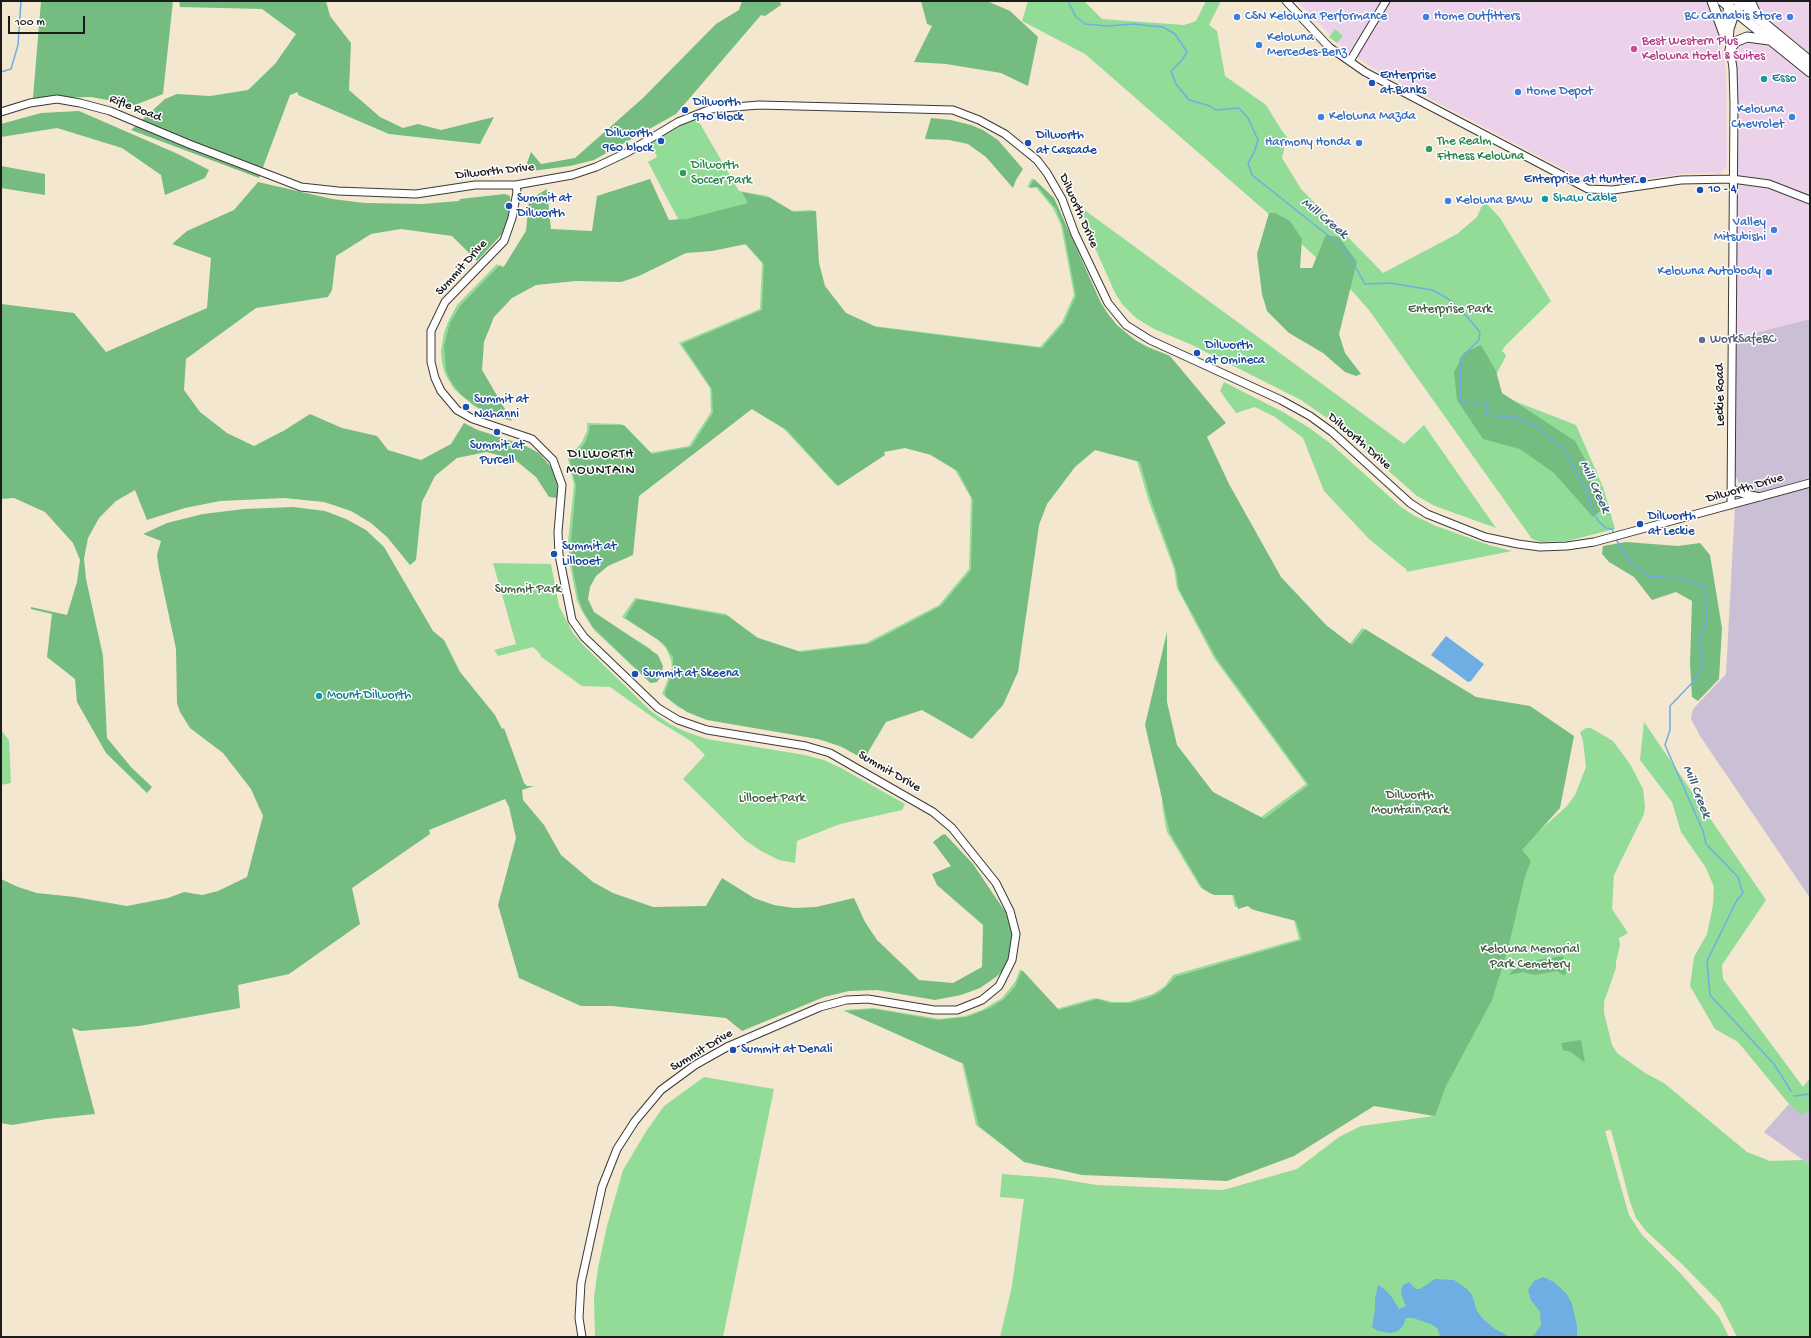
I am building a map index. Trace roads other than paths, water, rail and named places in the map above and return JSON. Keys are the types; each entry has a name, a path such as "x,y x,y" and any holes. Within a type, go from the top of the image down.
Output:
{"highway":[{"path":"1712,1 1724,34"},
{"path":"1750,1 1757,18"},
{"path":"1733,3 1757,18 1810,61"},
{"path":"1733,3 1771,40 1810,72"},
{"path":"1730,50 1735,42 1747,37 1771,40"}],"street":[{"path":"1286,1 1329,47 1365,72 1588,189 1614,190 1681,180 1732,179 1769,184 1810,200"},
{"path":"1350,61 1386,1"},
{"name":"Leckie Road","path":"1732,68 1729,62 1724,34 1733,3"},
{"name":"Leckie Road","path":"1732,505 1732,68 1730,29 1733,3"},
{"name":"Rifle Road","path":"1,112 30,103 53,100 80,103 110,111 256,170"},
{"name":"Dilworth Drive","path":"256,170 301,187 338,191 416,194 475,185 516,185 572,175 596,167 628,152 678,122 711,109 759,105 953,110 979,120 1005,134 1037,160 1047,173 1062,199 1075,234 1108,303 1126,325 1150,340 1281,400 1310,416 1332,432 1410,503 1427,514 1485,537 1540,547 1567,546 1586,544 1810,483"},
{"name":"Summit Drive","path":"516,185 517,192 512,218 504,240 445,302 431,331 432,362 435,378 441,391 457,410 474,419 532,439 553,460 562,485 558,532 561,567 572,620 584,637 658,708 678,720 707,730 806,746 830,753 933,812 952,828 996,883 1010,910 1016,934 1012,960 999,986 982,1000 957,1010 934,1010 868,999 846,1000 820,1007 727,1047 695,1065 662,1090 635,1121 617,1150 602,1187 581,1283 579,1318 582,1337"},
{"path":"1732,488 1736,492 1760,497"}],"water":[{"path":"1446,636 1484,664 1471,681 1468,682 1431,655"},
{"path":"1543,1277 1554,1282 1567,1294 1572,1304 1577,1326 1577,1337 1529,1337 1534,1335 1541,1325 1540,1312 1531,1300 1528,1290 1534,1281"},
{"path":"1435,1279 1454,1280 1467,1289 1472,1295 1477,1311 1483,1319 1495,1329 1510,1337 1440,1337 1438,1329 1431,1324 1413,1318 1406,1318 1403,1326 1398,1331 1390,1333 1378,1331 1372,1327 1378,1285 1391,1296 1399,1309 1406,1306 1401,1294 1402,1286 1409,1282 1416,1289 1420,1289"}],"waterway":[{"path":"1,72 11,69 18,45 21,1"},
{"name":"Mill Creek","path":"1068,1 1076,17 1085,24 1107,26 1134,24 1163,27 1175,34 1187,52 1182,60 1171,71 1176,84 1189,100 1210,106 1216,110 1239,108 1248,118 1258,140 1254,153 1248,163 1252,175 1345,249 1365,284 1390,283 1432,290 1447,298 1462,311 1480,332 1479,340 1460,359 1461,401 1470,404 1484,403 1488,405 1486,415 1515,417 1534,425 1565,450 1587,491 1591,507 1598,521 1606,528 1612,529 1614,534"},
{"name":"Mill Creek","path":"1616,539 1629,561 1648,576 1680,578 1705,587 1707,619 1699,641 1702,655 1702,667 1691,684 1670,706 1670,730 1665,745 1703,831 1706,844 1738,877 1743,893 1737,900 1707,961 1710,995 1774,1064 1791,1091"},
{"name":"Mill Creek","path":"1794,1096 1810,1094"}],"place":[{"name":"CSN Kelowna Performance","path":"1237,17"},
{"name":"Home Outfitters","path":"1426,17"},
{"name":"BC Cannabis Store","path":"1790,17"},
{"name":"Kelowna Mercedes-Benz","path":"1259,45"},
{"name":"Best Western Plus Kelowna Hotel & Suites","path":"1634,49"},
{"name":"Esso","path":"1764,79"},
{"name":"Enterprise at Banks","path":"1372,83"},
{"name":"Home Depot","path":"1518,92"},
{"name":"Dilworth 970 block","path":"685,110"},
{"name":"Kelowna Mazda","path":"1321,117"},
{"name":"Kelowna Chevrolet","path":"1792,117"},
{"name":"Dilworth 960 block","path":"661,141"},
{"name":"Dilworth at Cascade","path":"1028,143"},
{"name":"Harmony Honda","path":"1359,143"},
{"name":"The Realm Fitness Kelowna","path":"1429,149"},
{"name":"Dilworth Soccer Park","path":"683,173"},
{"name":"Enterprise at Hunter","path":"1643,180"},
{"name":"10 - 4","path":"1700,190"},
{"name":"Shaw Cable","path":"1545,199"},
{"name":"Kelowna BMW","path":"1448,201"},
{"name":"Summit at Dilworth","path":"509,206"},
{"name":"Valley Mitsubishi","path":"1774,230"},
{"name":"Kelowna Autobody","path":"1769,272"},
{"name":"WorkSafeBC","path":"1702,340"},
{"name":"Dilworth at Omineca","path":"1197,353"},
{"name":"Summit at Nahanni","path":"466,407"},
{"name":"Summit at Purcell","path":"497,432"},
{"name":"Dilworth at Leckie","path":"1640,524"},
{"name":"Summit at Lillooet","path":"554,554"},
{"name":"Summit at Skeena","path":"635,674"},
{"name":"Mount Dilworth","path":"319,696"},
{"name":"Summit at Denali","path":"733,1050"}],"district":[{"name":"DILWORTH MOUNTAIN","path":"601,464"}],"park label":[{"name":"Enterprise Park","path":"1450,310"},
{"name":"Summit Park","path":"528,590"},
{"name":"Lillooet Park","path":"772,799"},
{"name":"Dilworth Mountain Park","path":"1410,804"},
{"name":"Kelowna Memorial Park Cemetery","path":"1530,958"}]}
